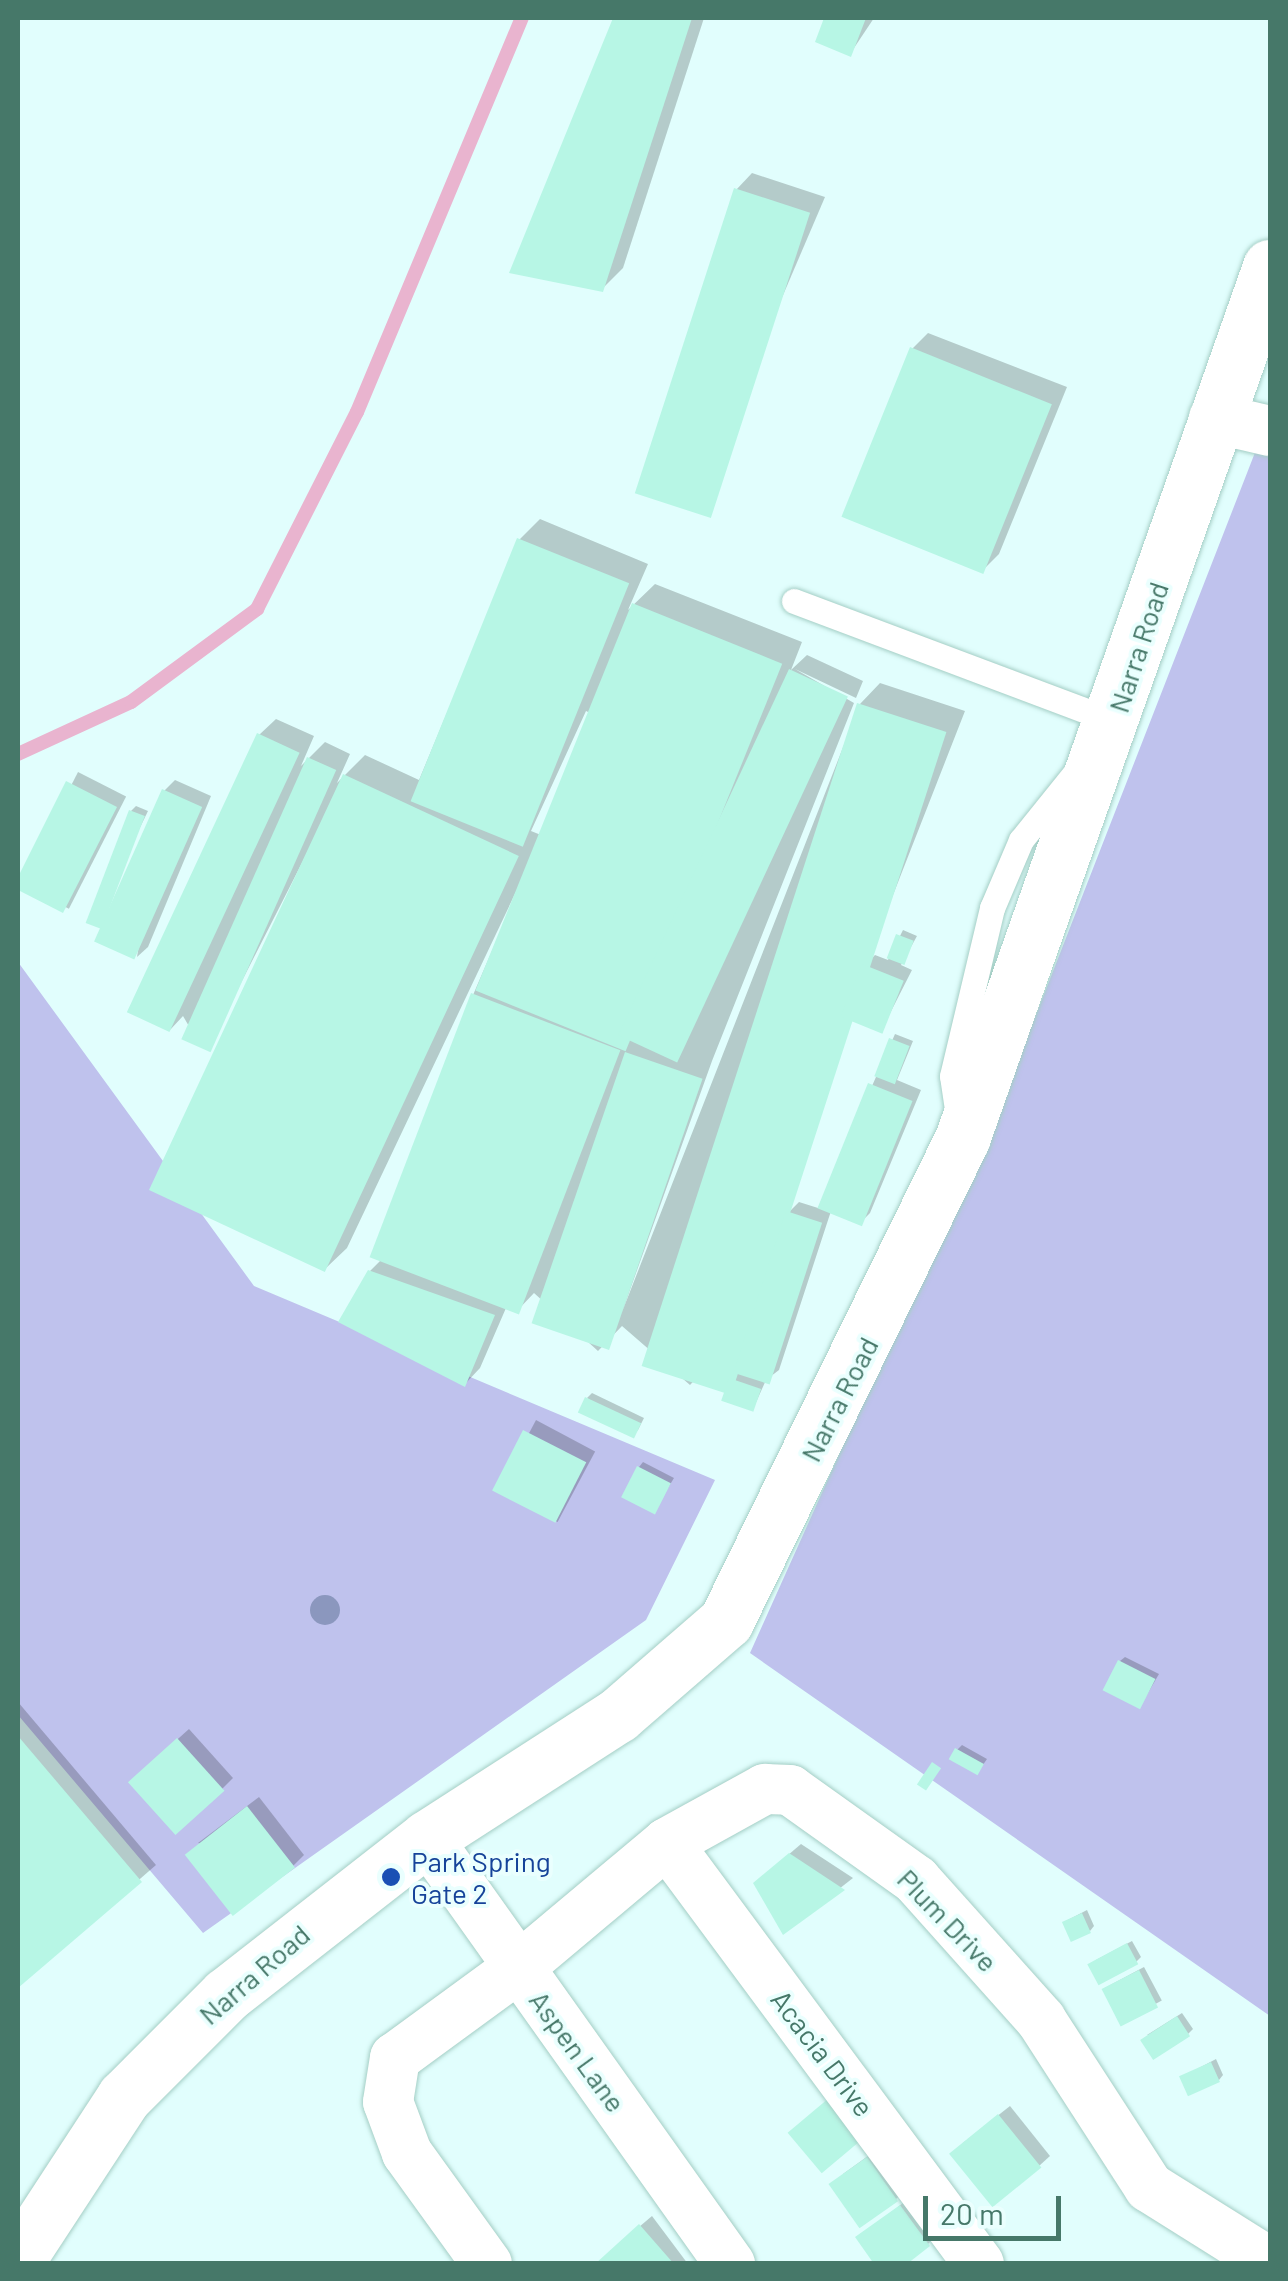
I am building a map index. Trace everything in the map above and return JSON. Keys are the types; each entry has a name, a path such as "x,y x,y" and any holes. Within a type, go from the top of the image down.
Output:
{"street":[{"name":"Narra Road","path":"18,2259 124,2098 226,1994 426,1838 618,1715 726,1622 962,1139 1110,734 1214,418 1270,267"},
{"path":"1214,418 1270,431"},
{"name":"Plum Drive","path":"487,2264 407,2154 388,2102 388,2072 395,2058 518,1968 667,1842 742,1797 790,1790 916,1880 1040,2020 1149,2187 1270,2263"},
{"name":"Aspen Lane","path":"426,1838 730,2264"},
{"name":"Acacia Drive","path":"667,1842 979,2264"}],"lane":[{"path":"794,601 1110,734"}],"shaded area":[{"path":"1270,414 1270,2016 750,1653 1034,1020"},
{"path":"18,962 254,1286 715,1480 646,1620 203,1933 18,1715"}],"building":[{"path":"613,18 692,18 603,292 509,273"},
{"path":"824,18 866,18 851,57 815,42"},
{"path":"734,188 810,213 711,518 635,493"},
{"path":"910,347 1052,404 983,574 841,517"},
{"path":"517,538 629,583 523,847 411,801"},
{"path":"632,603 782,664 626,1051 475,991"},
{"path":"789,669 848,696 677,1063 618,1035"},
{"path":"857,703 946,732 731,1395 642,1366"},
{"path":"257,733 300,753 169,1032 127,1012"},
{"path":"307,757 336,770 211,1052 181,1039"},
{"path":"343,774 519,856 325,1272 149,1190"},
{"path":"66,781 117,807 63,913 18,890 18,877"},
{"path":"162,789 202,807 134,959 94,942"},
{"path":"129,810 145,816 102,929 86,923"},
{"path":"896,934 914,941 904,965 887,958"},
{"path":"862,964 904,981 882,1034 841,1017"},
{"path":"471,993 620,1050 519,1315 370,1257"},
{"path":"889,1038 910,1046 895,1084 874,1076"},
{"path":"625,1052 703,1079 609,1350 532,1323"},
{"path":"868,1083 913,1101 862,1226 817,1208"},
{"path":"786,1211 822,1223 770,1384 733,1373"},
{"path":"368,1270 495,1315 465,1387 338,1322"},
{"path":"729,1378 761,1389 753,1412 721,1401"},
{"path":"585,1397 641,1423 634,1439 578,1412"},
{"path":"523,1430 586,1462 555,1523 492,1491"},
{"path":"637,1466 671,1483 655,1514 621,1497"},
{"path":"1118,1660 1155,1679 1140,1709 1103,1690"},
{"path":"18,1736 142,1882 18,1988"},
{"path":"177,1738 225,1791 175,1835 128,1782"},
{"path":"955,1748 984,1764 978,1775 949,1759"},
{"path":"932,1762 941,1768 926,1791 917,1784"},
{"path":"247,1806 295,1867 233,1916 185,1855"},
{"path":"789,1853 845,1890 783,1935 753,1883"},
{"path":"1082,1913 1091,1933 1071,1942 1062,1922"},
{"path":"1127,1943 1138,1964 1099,1985 1087,1964"},
{"path":"1139,1970 1158,2007 1121,2026 1102,1989"},
{"path":"1177,2016 1190,2036 1153,2060 1140,2040"},
{"path":"1211,2062 1220,2082 1188,2096 1179,2076"},
{"path":"829,2098 863,2139 822,2173 788,2133"},
{"path":"998,2114 1041,2168 992,2207 949,2154"},
{"path":"867,2157 898,2201 859,2228 828,2184"},
{"path":"900,2205 930,2246 907,2264 874,2264 855,2237"},
{"path":"639,2224 674,2264 595,2264"}],"waterway":[{"path":"18,754 131,702 257,609 357,412 522,18"}],"place":[{"name":"Park Spring Gate 2","path":"391,1877"}]}
